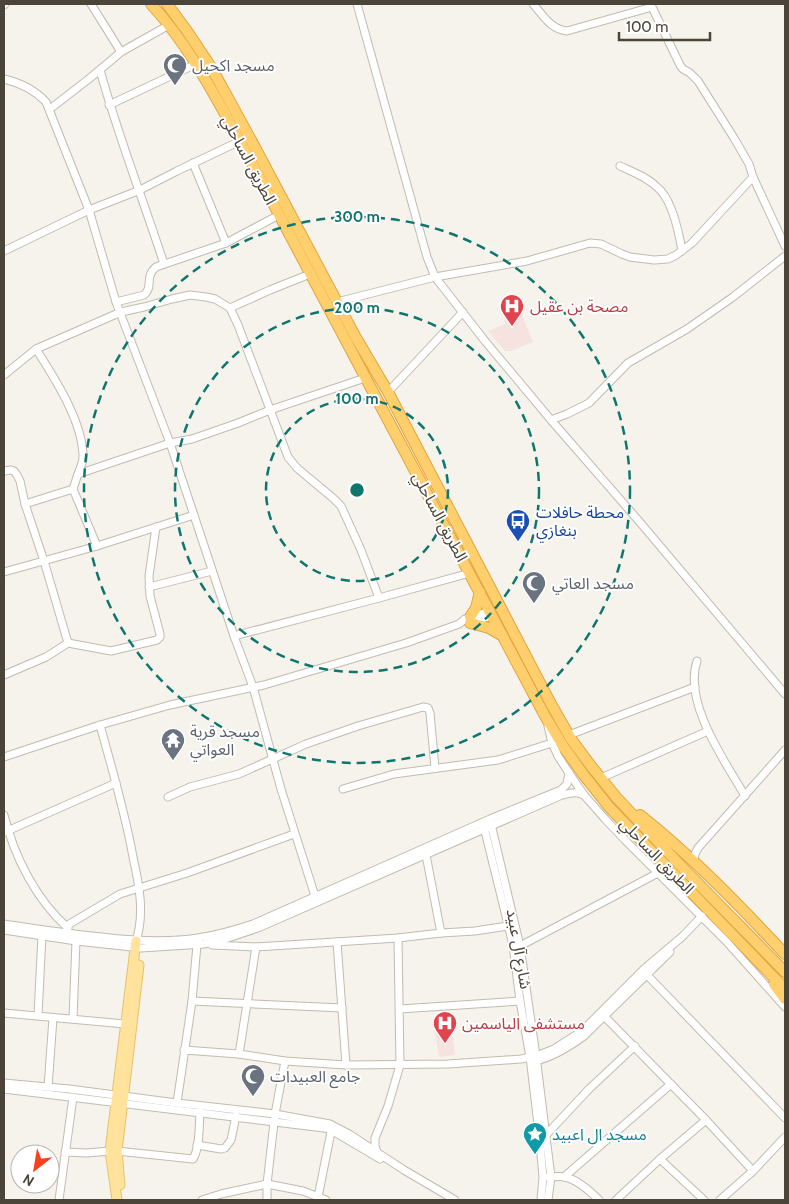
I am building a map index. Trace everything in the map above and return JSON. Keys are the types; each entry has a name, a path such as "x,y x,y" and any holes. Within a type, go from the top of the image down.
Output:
{"highway":[{"name":"الطريق الساحلي","path":"151,4 169,25 196,64 240,141 545,716 563,746 610,808 785,989"},
{"name":"الطريق الساحلي","path":"167,4 211,67 283,198 337,302 388,392 569,735 616,796 680,865 785,972"},
{"path":"480,592 476,608 470,620 503,636"},
{"path":"616,796 694,861 785,954"},
{"path":"749,952 785,999"}],"main road":[{"path":"120,1099 125,1024 138,942"},
{"path":"117,1200 113,1151 138,942"},
{"path":"113,1151 122,1200"}],"street":[{"path":"91,4 121,52"},
{"path":"358,4 427,257 435,277 551,420 785,694"},
{"path":"533,4 554,27 560,30 567,30 652,5 680,65 698,81 749,164 753,177 785,246"},
{"path":"50,109 121,52 169,25"},
{"path":"110,105 196,64"},
{"path":"100,70 122,144 140,190 164,264"},
{"path":"4,79 23,84 41,96 46,102 89,210 116,302 170,443 234,636 253,686 294,834 315,896"},
{"path":"4,250 89,210 140,190 240,141"},
{"path":"193,163 226,242"},
{"path":"620,166 646,179 663,192 679,232 682,251"},
{"path":"337,302 435,277 527,261 596,242 630,257 654,260 668,258 692,243 753,177"},
{"path":"116,302 146,294 150,275 156,267 186,258 226,242 279,215"},
{"path":"551,420 588,403 628,363 726,302 785,256"},
{"path":"230,308 310,274"},
{"path":"4,375 36,349 120,312 190,295 206,297 230,308 288,457 297,468 341,506 362,550 379,598"},
{"path":"388,392 463,312"},
{"path":"36,349 73,414 83,460 73,489 97,546"},
{"path":"78,474 170,443 192,439 365,378"},
{"path":"4,471 11,470 18,475 25,504 68,643"},
{"path":"25,504 73,489"},
{"path":"4,572 97,546 194,515"},
{"path":"4,675 46,657 68,643 111,651 157,640 160,634 149,587 156,527"},
{"path":"149,587 212,571"},
{"path":"234,636 470,572"},
{"path":"4,756 170,705 272,682 406,643 491,613"},
{"path":"697,661 694,671 695,687 703,721 745,796"},
{"path":"569,735 695,687"},
{"path":"168,797 190,787 239,774 306,744 358,726 425,707 430,710 435,768"},
{"path":"545,716 552,743 558,756 584,795 605,819 732,948 785,1007"},
{"path":"100,725 128,830 139,887 140,917 138,942"},
{"path":"601,778 708,731"},
{"path":"343,789 394,774 498,760 552,743"},
{"path":"694,861 698,848 785,750"},
{"path":"138,942 197,938 253,924 486,820 561,790 567,784 569,773"},
{"path":"6,832 116,783"},
{"path":"200,944 225,939 258,928 568,794 576,792 584,795"},
{"path":"4,815 6,832 37,891 46,906 76,938 73,1020"},
{"name":"شارع آل عبيد","path":"486,820 520,946 533,1059 539,1133 547,1177 542,1200"},
{"name":"شارع آل عبيد","path":"488,828 513,945 520,1001 533,1059 546,1135 548,1200"},
{"path":"66,926 111,899 139,887 187,873 294,834"},
{"path":"426,855 441,933"},
{"path":"520,946 658,873"},
{"path":"184,1050 239,1054 285,1061 400,1065 533,1059 552,1056 584,1036 703,918"},
{"path":"533,1059 554,1049 582,1031 644,969 703,918"},
{"path":"4,924 76,938"},
{"path":"4,930 76,938 256,947 398,938 508,926"},
{"path":"38,1015 42,935"},
{"path":"377,1152 375,1146 376,1138 400,1065 398,938"},
{"path":"337,942 346,1064"},
{"path":"177,1103 200,944"},
{"path":"239,1054 256,947"},
{"path":"647,975 785,1118"},
{"path":"192,1001 342,1008"},
{"path":"400,1009 520,1001"},
{"path":"4,1013 125,1024"},
{"path":"604,1016 753,1171"},
{"path":"48,1087 53,1018"},
{"path":"546,1135 634,1046"},
{"path":"267,1200 267,1184 275,1117 285,1061"},
{"path":"4,1084 48,1087 200,1112 236,1116 275,1117"},
{"path":"564,1176 671,1084"},
{"path":"4,1089 73,1097 177,1103 275,1117 324,1128 332,1127 455,1200"},
{"path":"59,1200 73,1097"},
{"path":"65,1152 113,1151 193,1159 197,1145 200,1112"},
{"path":"197,1145 221,1149 226,1148 231,1140 236,1116"},
{"path":"616,1200 706,1120"},
{"path":"319,1199 332,1127"},
{"path":"332,1127 446,1200"},
{"path":"720,1200 753,1171 785,1137"},
{"path":"363,1144 376,1138"},
{"path":"660,1159 704,1200"},
{"path":"547,1177 564,1176 586,1188 600,1200"},
{"path":"202,1200 222,1197 267,1184 303,1191 319,1199 326,1200"}],"shaded area":[{"name":"مصحة بن عقيل","path":"520,310 533,342 511,351 505,351 488,331 505,324 504,320 514,317 513,313"},
{"name":"مستشفى الياسمين","path":"452,1030 455,1055 439,1057 435,1032"}],"place":[{"name":"مسجد اكحيل","path":"175,86"},
{"name":"مصحة بن عقيل","path":"512,327"},
{"name":"محطة حافلات بنغازي","path":"518,542"},
{"name":"مسجد العاتي","path":"534,604"},
{"name":"مسجد قرية العواتي","path":"173,761"},
{"name":"مستشفى الياسمين","path":"445,1044"},
{"name":"جامع العبيدات","path":"253,1097"},
{"name":"مسجد ال اعبيد","path":"535,1155"}]}
